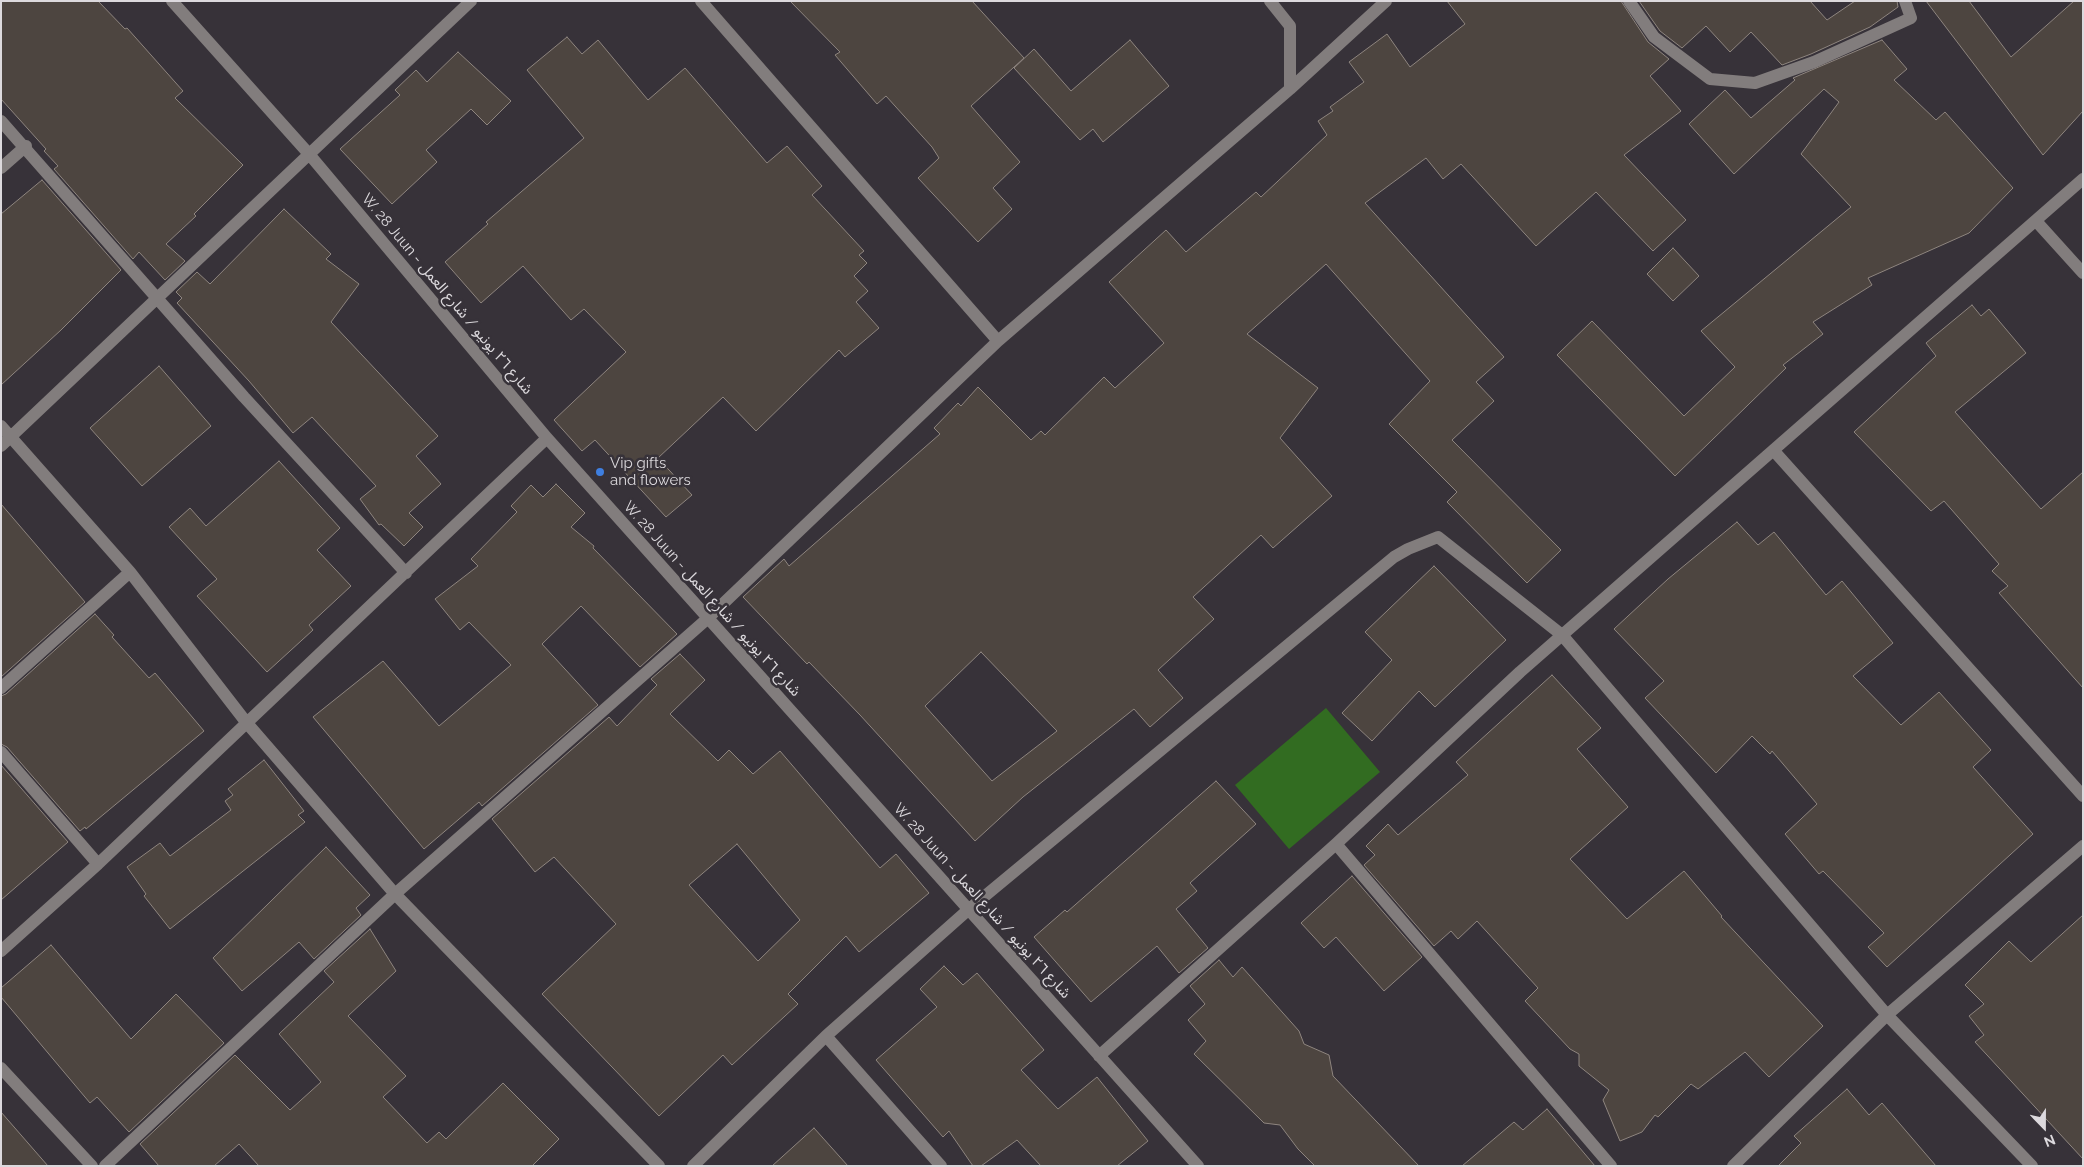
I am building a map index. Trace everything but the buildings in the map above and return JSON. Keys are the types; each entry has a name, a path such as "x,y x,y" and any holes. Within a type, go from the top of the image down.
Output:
{"street":[{"name":"W. 28 Juun - شارع ٢٦ يونيو / شارع العمل","path":"172,1 309,154 547,438 1198,1166"},
{"path":"1,446 471,1"},
{"path":"701,1 998,341"},
{"path":"1270,1 1290,26 1290,89"},
{"path":"105,1166 395,894 707,619 998,341 1290,89 1386,1"},
{"path":"1629,1 1654,37 1710,79 1755,83 1814,62 1911,18 1905,1"},
{"path":"1,120 26,146 244,398 406,573"},
{"path":"1,168 26,146"},
{"path":"1099,1056 1336,844 1562,635 2083,179"},
{"path":"2036,221 2083,273"},
{"path":"1,426 130,572 246,722 395,894 659,1166"},
{"path":"1,950 98,864 547,438"},
{"path":"1774,451 2083,796"},
{"path":"694,1166 826,1036 968,910 1394,557 1438,537 1562,635 1887,1015 2032,1166"},
{"path":"1,688 130,572"},
{"path":"1,752 98,864"},
{"path":"1336,844 1611,1166"},
{"path":"1733,1166 1887,1015 2083,846"},
{"path":"826,1036 941,1166"},
{"path":"1,1068 92,1166"}],"green space":[{"path":"1326,708 1380,772 1289,849 1235,785"}],"place":[{"name":"Vip gifts and flowers","path":"600,472"}]}
